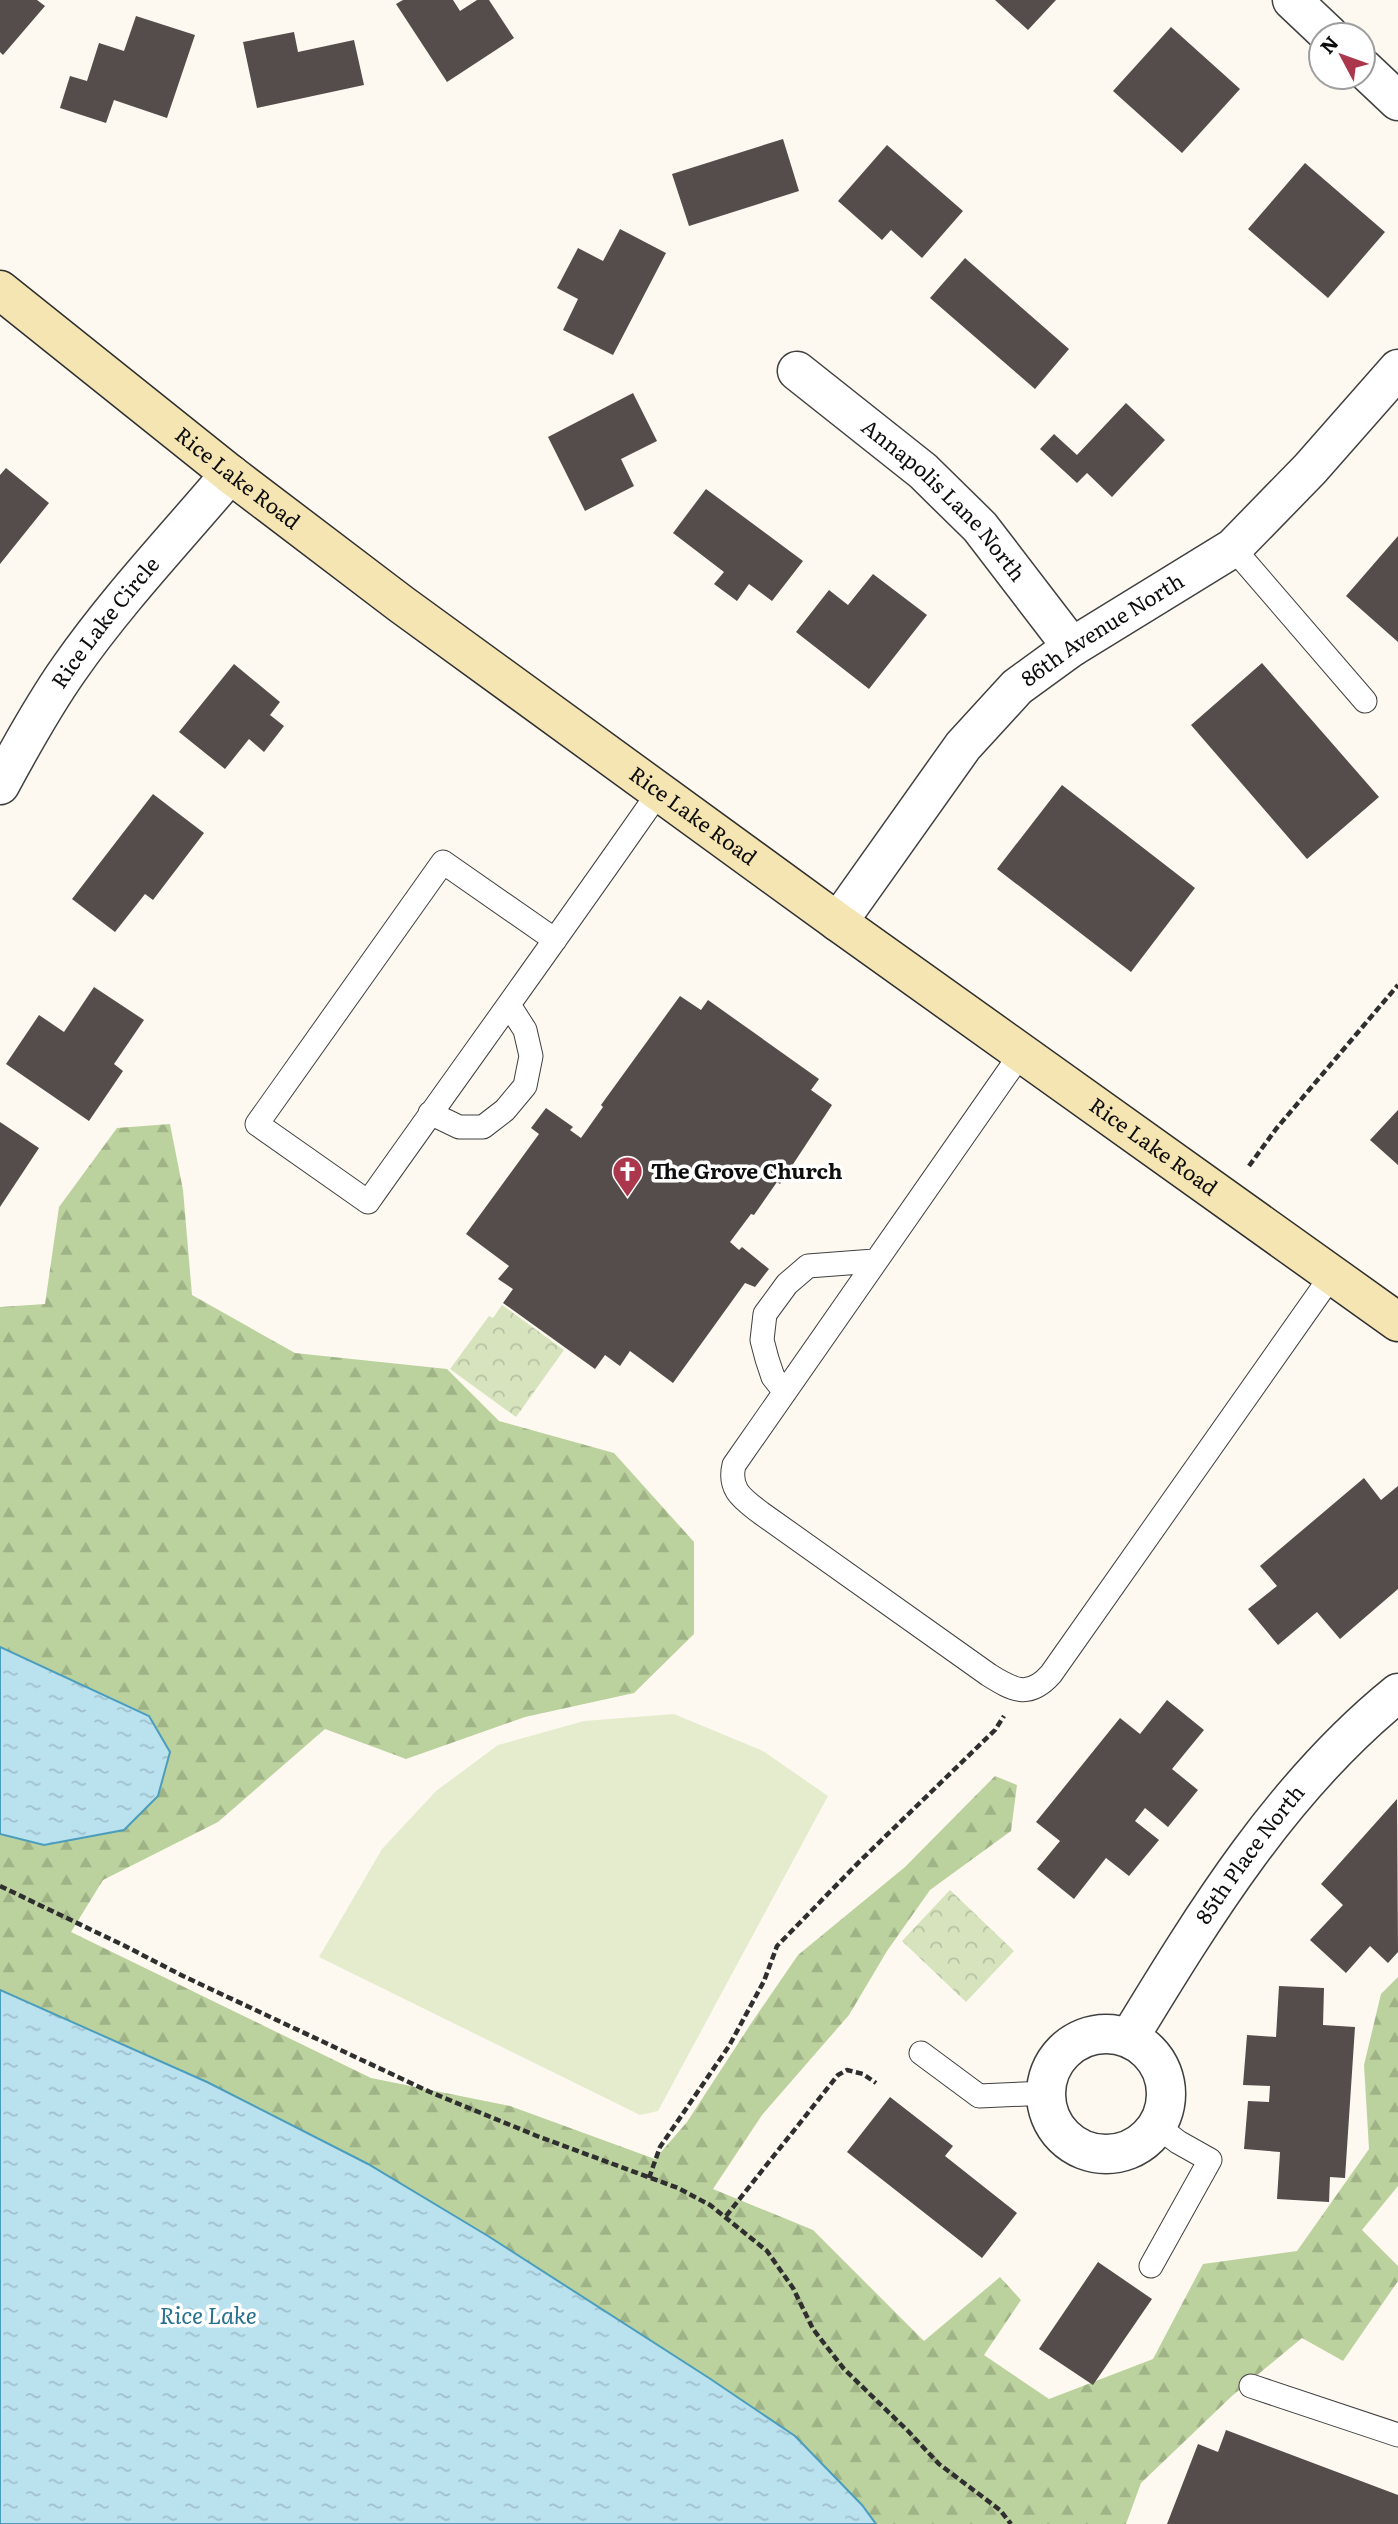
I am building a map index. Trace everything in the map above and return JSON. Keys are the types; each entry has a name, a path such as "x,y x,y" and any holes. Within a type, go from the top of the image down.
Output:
{"street":[{"path":"1293,0 1315,21"},
{"path":"1377,81 1398,101"},
{"name":"Rice Lake Road","path":"0,290 230,474 401,604 838,922 1398,1322"},
{"name":"86th Avenue North","path":"838,922 963,746 1017,687 1072,647 1233,548 1310,469 1398,369"},
{"name":"Annapolis Lane North","path":"797,371 923,471 979,527 1072,647"},
{"name":"Rice Lake Circle","path":"0,785 26,736 69,669 130,591 230,474"},
{"name":"85th Place North","path":"1129,2038 1235,1870 1285,1806 1330,1756 1398,1693"},
{"path":"1109,2034 1129,2038 1146,2048 1158,2063 1165,2080 1167,2099 1157,2126 1138,2146 1120,2153 1101,2154 1082,2150 1065,2139 1052,2122 1046,2102 1047,2081 1055,2061 1070,2046 1088,2036 1109,2034"}],"lane":[{"path":"1233,548 1365,701"},
{"path":"555,940 443,862 257,1124 368,1202 509,1005 555,940 659,792"},
{"path":"430,1114 459,1127 483,1127 505,1110 525,1086 531,1056 525,1030 509,1005"},
{"path":"1021,1052 734,1465 733,1487 739,1496 1003,1683 1022,1690 1035,1687 1043,1683 1095,1611 1332,1275"},
{"path":"785,1392 774,1377 762,1340 765,1314 787,1284 808,1266 874,1261"},
{"path":"921,2053 979,2096 1047,2093"},
{"path":"1151,2266 1210,2160 1178,2142 1157,2126"},
{"path":"1251,2386 1398,2435"}],"path":[{"path":"1244,1173 1276,1129 1398,985"},
{"path":"649,2178 660,2147 729,2046 764,1981 777,1946 995,1730 1022,1690"},
{"path":"0,1886 183,1976 430,2092 695,2196 726,2216 767,2252 793,2288 813,2329 844,2369 939,2464 1000,2510 1011,2524"},
{"path":"726,2216 838,2075 847,2070 863,2074 876,2083"}],"green space":[{"path":"170,1124 183,1190 192,1295 295,1353 447,1369 499,1421 614,1453 694,1542 694,1634 634,1693 525,1717 406,1759 325,1729 218,1822 103,1880 71,1932 371,2078 510,2106 655,2159 687,2122 798,1955 905,1867 995,1776 1017,1785 1011,1831 930,1890 887,1951 849,2015 762,2115 713,2189 813,2230 924,2341 1000,2277 1021,2300 984,2355 1049,2399 1153,2359 1203,2264 1297,2251 1369,2149 1364,2065 1381,1994 1398,1977 1398,2186 1362,2230 1398,2266 1398,2281 1343,2361 1302,2338 1232,2396 1141,2483 1126,2524 876,2524 862,2505 794,2436 488,2236 368,2164 207,2082 0,1990 0,1834 44,1845 124,1830 149,1715 0,1647 0,1307 45,1304 59,1207 117,1128"},
{"path":"502,1305 564,1350 516,1417 450,1369 489,1316 493,1318"},
{"path":"674,1714 763,1751 828,1796 658,2111 640,2115 319,1957 382,1849 436,1791 498,1745 584,1721"},
{"path":"950,1890 1014,1951 966,2002 902,1941"}],"water":[{"path":"0,1647 149,1716 170,1752 158,1796 124,1830 44,1845 0,1834"},
{"name":"Rice Lake","path":"0,1990 207,2082 368,2164 488,2236 795,2436 862,2505 876,2524 0,2524"}],"building":[{"path":"0,0 37,0 45,6 3,55 0,52"},
{"path":"403,0 453,0 460,11 477,0 489,0 514,38 447,82 396,4"},
{"path":"995,0 1056,0 1028,30"},
{"path":"136,16 195,35 167,118 114,100 106,123 60,108 70,76 87,81 99,43 124,51"},
{"path":"1171,27 1240,89 1182,153 1113,91"},
{"path":"294,32 298,52 354,40 364,85 257,108 243,42"},
{"path":"783,139 799,191 689,226 672,174"},
{"path":"887,145 963,211 922,258 891,230 882,240 838,201"},
{"path":"1305,163 1385,232 1328,298 1248,229"},
{"path":"620,229 666,253 613,355 563,330 578,299 557,288 578,248 603,261"},
{"path":"965,258 1069,349 1035,389 930,298"},
{"path":"633,393 657,441 621,459 634,486 585,511 548,437"},
{"path":"1126,403 1165,440 1112,497 1087,473 1077,483 1040,449 1054,434 1077,455"},
{"path":"6,468 49,503 0,564 0,475"},
{"path":"706,489 803,561 772,601 749,584 737,601 714,584 724,572 673,533"},
{"path":"1398,536 1398,642 1346,596"},
{"path":"873,574 927,615 869,689 796,632 829,590 848,605"},
{"path":"1262,663 1379,797 1307,859 1191,725"},
{"path":"234,664 280,702 270,715 284,726 264,752 249,739 225,769 179,732"},
{"path":"1062,785 1195,888 1131,972 997,869"},
{"path":"153,794 204,833 153,900 145,894 115,932 72,899"},
{"path":"94,987 144,1020 114,1064 123,1071 89,1121 6,1064 39,1015 64,1032"},
{"name":"The Grove Church","path":"680,996 701,1010 708,1000 819,1079 811,1090 832,1105 780,1184 777,1182 754,1215 751,1214 730,1242 739,1250 742,1247 769,1269 755,1287 745,1283 673,1383 630,1351 620,1366 605,1355 595,1369 503,1303 513,1289 498,1279 509,1266 466,1234 539,1134 531,1128 546,1108 573,1127 570,1130 581,1138 603,1107 601,1105"},
{"path":"1398,1110 1398,1165 1370,1140"},
{"path":"0,1122 39,1148 0,1207"},
{"path":"1364,1478 1381,1500 1398,1486 1398,1589 1340,1639 1317,1612 1278,1645 1248,1609 1277,1586 1260,1566"},
{"path":"1167,1700 1204,1730 1172,1769 1198,1790 1168,1827 1145,1808 1135,1821 1159,1840 1129,1876 1106,1858 1074,1899 1037,1869 1060,1841 1036,1822 1120,1718 1140,1734"},
{"path":"1397,1799 1398,1952 1388,1963 1370,1946 1346,1973 1310,1940 1343,1905 1321,1884"},
{"path":"1279,1986 1324,1988 1323,2025 1355,2027 1345,2178 1330,2177 1329,2202 1277,2199 1280,2152 1244,2149 1248,2101 1269,2102 1270,2086 1243,2085 1247,2035 1276,2037"},
{"path":"890,2097 953,2146 945,2156 1017,2213 982,2258 847,2152"},
{"path":"1098,2262 1152,2299 1093,2385 1039,2349"},
{"path":"1226,2430 1398,2495 1398,2524 1167,2524 1198,2444 1218,2452"}],"place":[{"name":"The Grove Church","path":"628,1199"}]}
